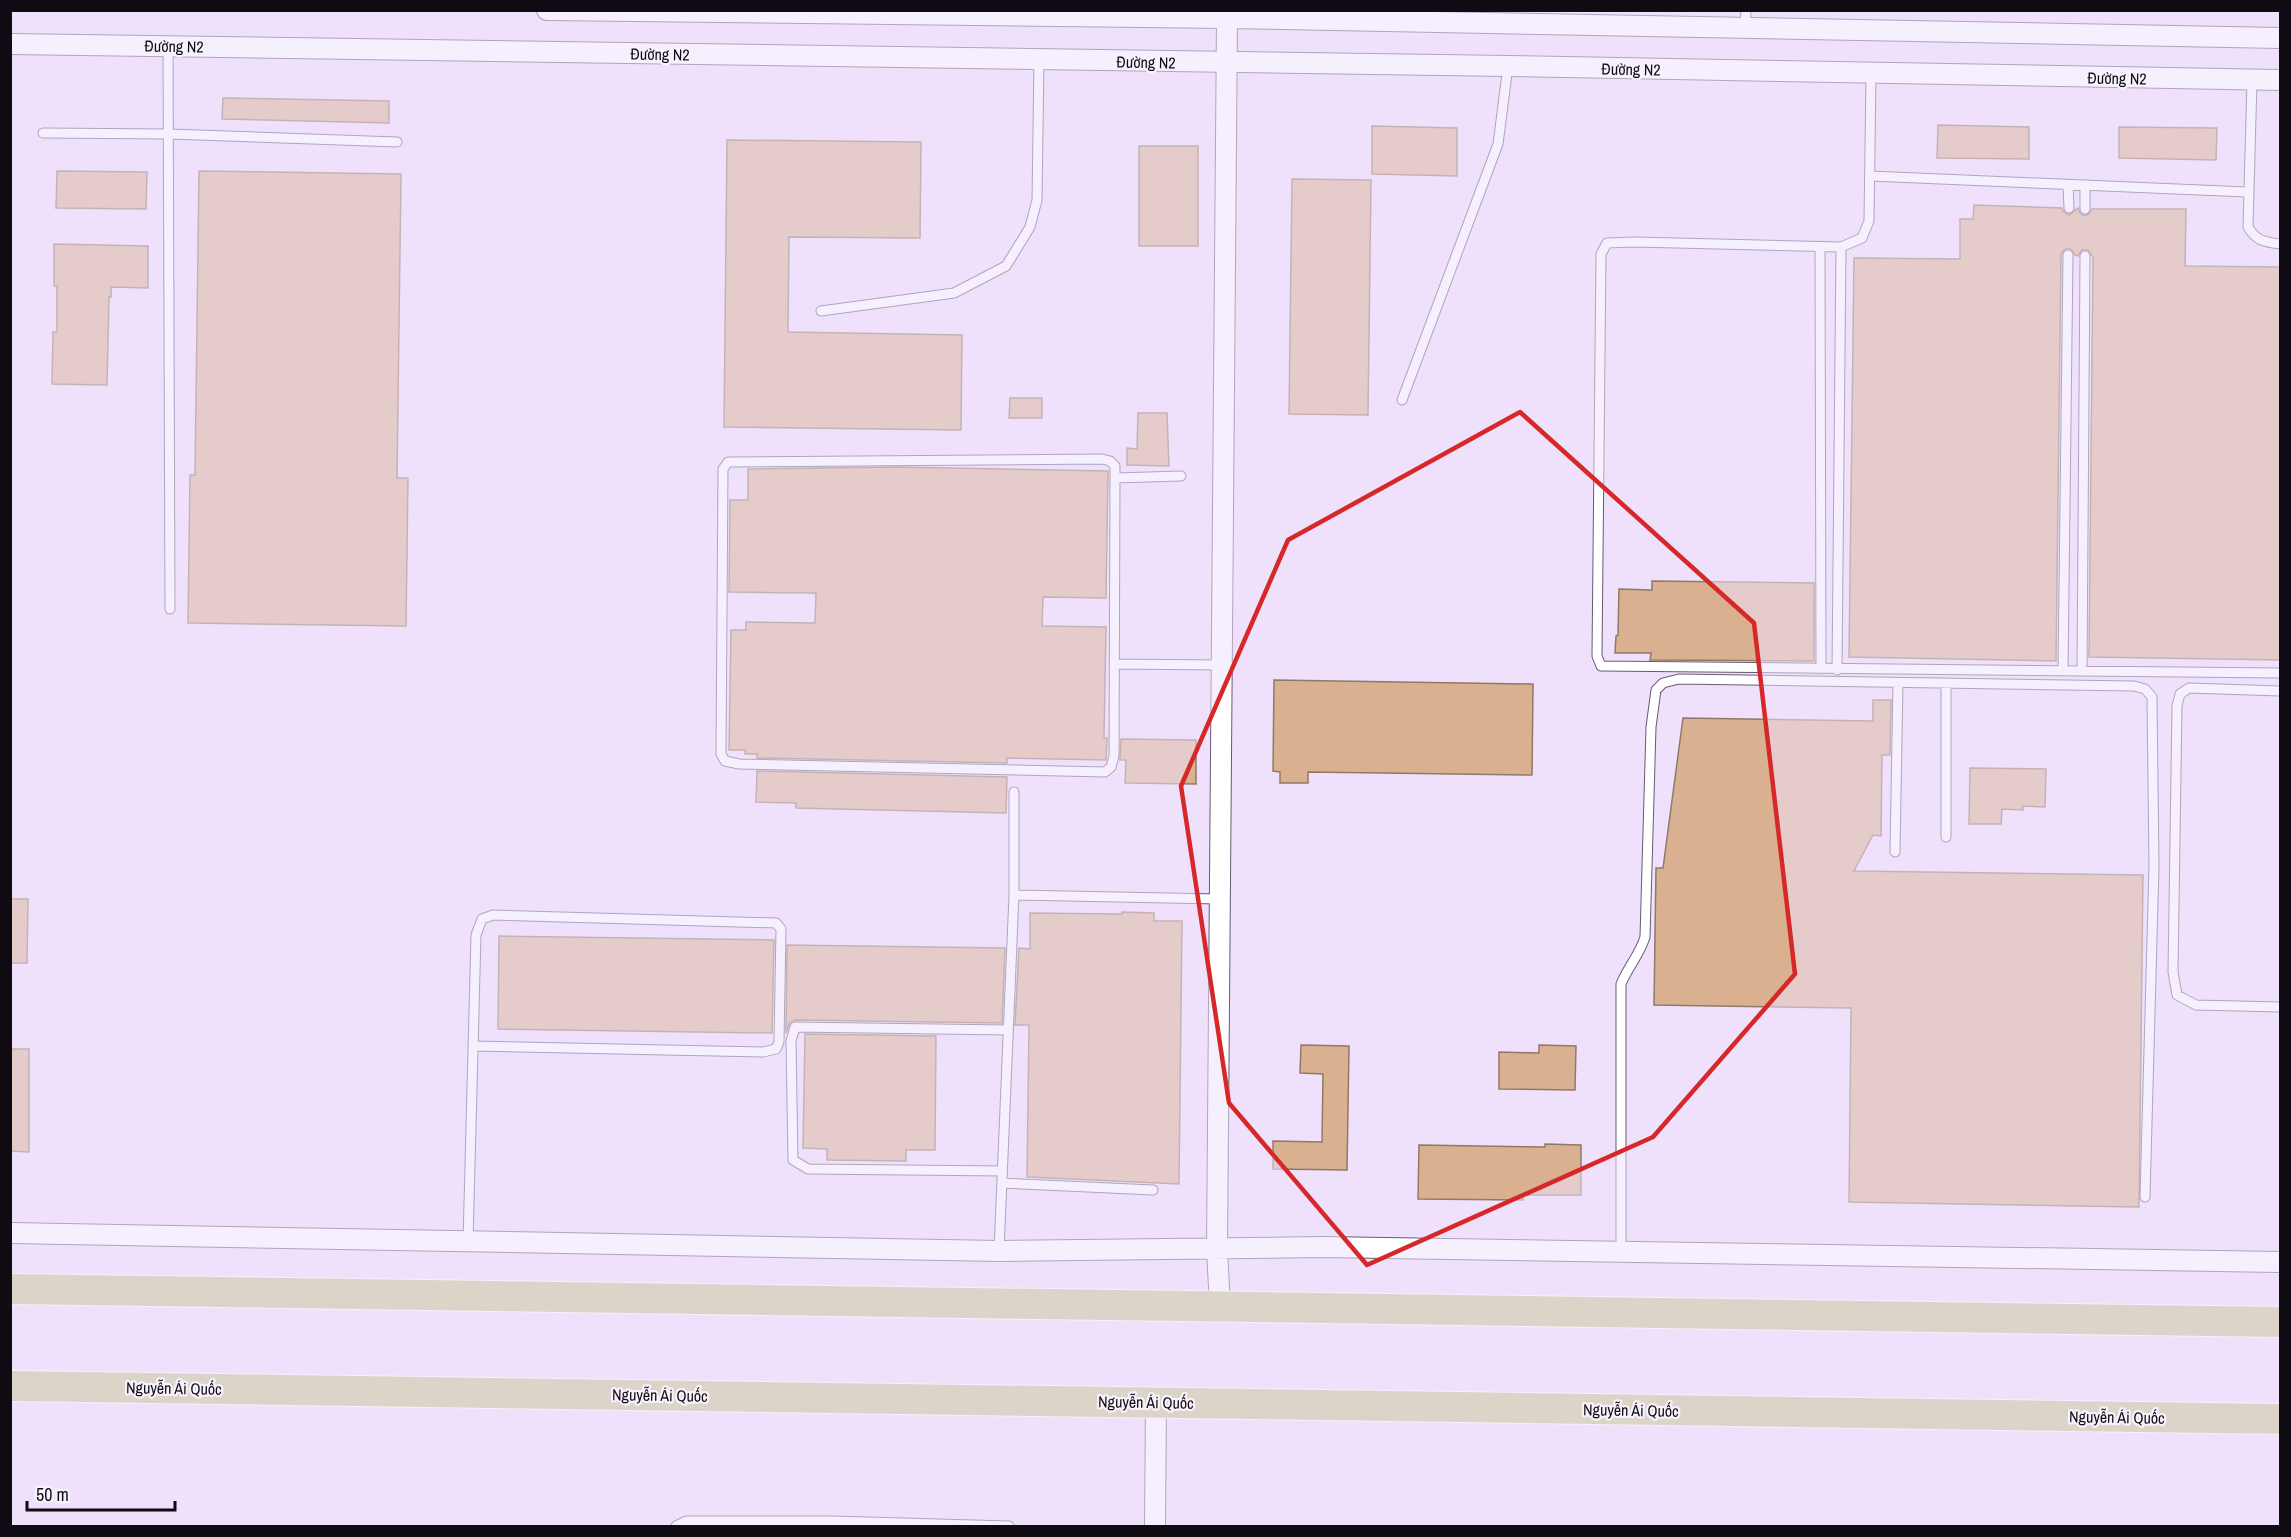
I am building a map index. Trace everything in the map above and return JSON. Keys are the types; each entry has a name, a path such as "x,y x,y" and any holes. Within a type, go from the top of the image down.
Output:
{"main road":[{"path":"10,1289 2280,1323"},
{"name":"Nguyễn Ái Quốc","path":"10,1386 2280,1419"}],"street":[{"path":"547,10 1032,13 1227,18 1745,19 2280,38"},
{"path":"1220,1307 1217,1249 1218,899 1227,18"},
{"name":"Đường N2","path":"10,44 2280,80"},
{"path":"10,1233 999,1251 1323,1248 2280,1262"},
{"path":"1155,1527 1156,1402"}],"lane":[{"path":"168,45 170,609"},
{"path":"821,311 954,293 1006,266 1030,227 1037,200 1040,60"},
{"path":"1402,400 1498,144 1508,66"},
{"path":"1871,74 1869,221 1862,238 1841,248 1607,243 1601,255 1597,657 1601,666 1613,668 2280,673"},
{"path":"2252,80 2247,192 2248,227 2253,237 2263,242 2280,244"},
{"path":"43,133 169,134 397,142"},
{"path":"1870,176 2247,192"},
{"path":"2068,185 2069,208"},
{"path":"2085,185 2085,208"},
{"path":"1820,247 1821,669"},
{"path":"1837,670 1841,248"},
{"path":"2063,671 2068,255"},
{"path":"2082,671 2085,256"},
{"path":"2065,439 2084,438"},
{"path":"1820,441 1839,440"},
{"path":"1102,459 1110,461 1115,466 1115,478 1114,756 1111,767 1105,772 739,764 725,761 721,754 723,469 728,462 1102,459"},
{"path":"1115,478 1181,476"},
{"path":"1820,564 1838,563"},
{"path":"1114,664 1221,666"},
{"path":"1621,1252 1622,984 1627,970 1641,950 1645,937 1651,727 1656,690 1663,683 1679,679 2134,686 2145,689 2152,697 2154,866 2145,1197"},
{"path":"1895,852 1898,683"},
{"path":"1946,683 1947,837"},
{"path":"2280,691 2189,688 2180,694 2176,706 2173,972 2177,995 2196,1005 2280,1007"},
{"path":"999,1251 1014,895 1014,792"},
{"path":"1014,895 1218,899"},
{"path":"468,1242 473,1046 476,935 482,919 493,915 776,923 781,929 779,1042 776,1049 763,1052 473,1046"},
{"path":"1002,1171 808,1169 799,1165 794,1160 791,1041 795,1027 1008,1030"},
{"path":"1002,1183 1153,1190"},
{"path":"676,1527 686,1521 832,1521 1009,1527"}],"highlighted area":[{"path":"1520,412 1754,623 1795,974 1653,1137 1367,1265 1229,1103 1181,786 1288,540"}],"building":[{"path":"223,98 389,101 389,123 222,119"},
{"path":"1938,125 2029,127 2029,159 1937,158"},
{"path":"1372,126 1457,128 1457,176 1372,174"},
{"path":"2119,127 2217,128 2216,160 2119,158"},
{"path":"727,140 921,142 920,238 789,237 788,332 962,335 961,430 724,427"},
{"path":"1139,146 1198,146 1198,246 1139,246"},
{"path":"57,171 147,172 146,209 56,208"},
{"path":"199,171 401,174 397,478 408,478 406,626 188,623 190,475 195,475"},
{"path":"1292,179 1371,180 1368,415 1289,414"},
{"path":"1974,205 2062,208 2069,215 2078,208 2084,216 2092,209 2186,209 2185,266 2280,267 2280,660 2089,657 2093,257 2088,250 2082,250 2078,256 2067,248 2061,255 2056,661 1849,657 1854,258 1960,259 1960,219 1973,219"},
{"path":"54,244 148,246 148,288 111,287 107,385 52,384 53,332 57,332"},
{"path":"1010,398 1042,398 1042,418 1009,418"},
{"path":"1138,413 1167,413 1169,466 1127,465 1127,448 1137,449"},
{"path":"895,467 1108,471 1106,598 1043,597 1042,626 1106,627 1104,738 1107,738 1106,760 1007,758 1007,763 757,758 757,754 745,754 745,750 729,750 731,630 746,630 746,622 815,623 816,593 729,592 730,500 748,500 748,469"},
{"path":"1652,581 1814,583 1814,661 1650,660 1651,653 1615,653 1616,636 1618,635 1619,589 1652,590"},
{"path":"1274,680 1533,684 1532,775 1308,772 1308,783 1280,783 1280,772 1273,771"},
{"path":"1873,700 1891,700 1890,755 1882,755 1881,836 1873,835 1854,871 2143,875 2139,1207 1849,1202 1851,1008 1654,1005 1656,868 1663,868 1683,718 1873,721"},
{"path":"1121,739 1196,740 1196,784 1125,783 1126,760 1120,760"},
{"path":"1970,768 2046,769 2045,807 2023,806 2023,810 2002,809 2001,824 1969,824"},
{"path":"757,771 1007,777 1006,813 796,808 796,803 756,802"},
{"path":"10,899 28,899 27,963 10,963"},
{"path":"1122,912 1154,913 1154,921 1182,921 1179,1184 1027,1177 1029,1025 1015,1025 1019,948 1030,949 1030,913 1122,914"},
{"path":"499,936 774,940 772,1033 498,1029"},
{"path":"787,945 1005,948 1002,1023 795,1020 790,1022 786,1033"},
{"path":"805,1034 936,1036 935,1150 906,1150 906,1161 827,1160 827,1149 803,1148"},
{"path":"1301,1045 1349,1046 1347,1170 1273,1169 1273,1141 1322,1142 1323,1074 1300,1073"},
{"path":"1539,1045 1576,1046 1575,1090 1499,1089 1499,1052 1539,1053"},
{"path":"10,1049 29,1049 29,1152 10,1151"},
{"path":"1545,1144 1581,1145 1581,1195 1523,1195 1523,1200 1418,1199 1419,1145 1545,1147"}]}
